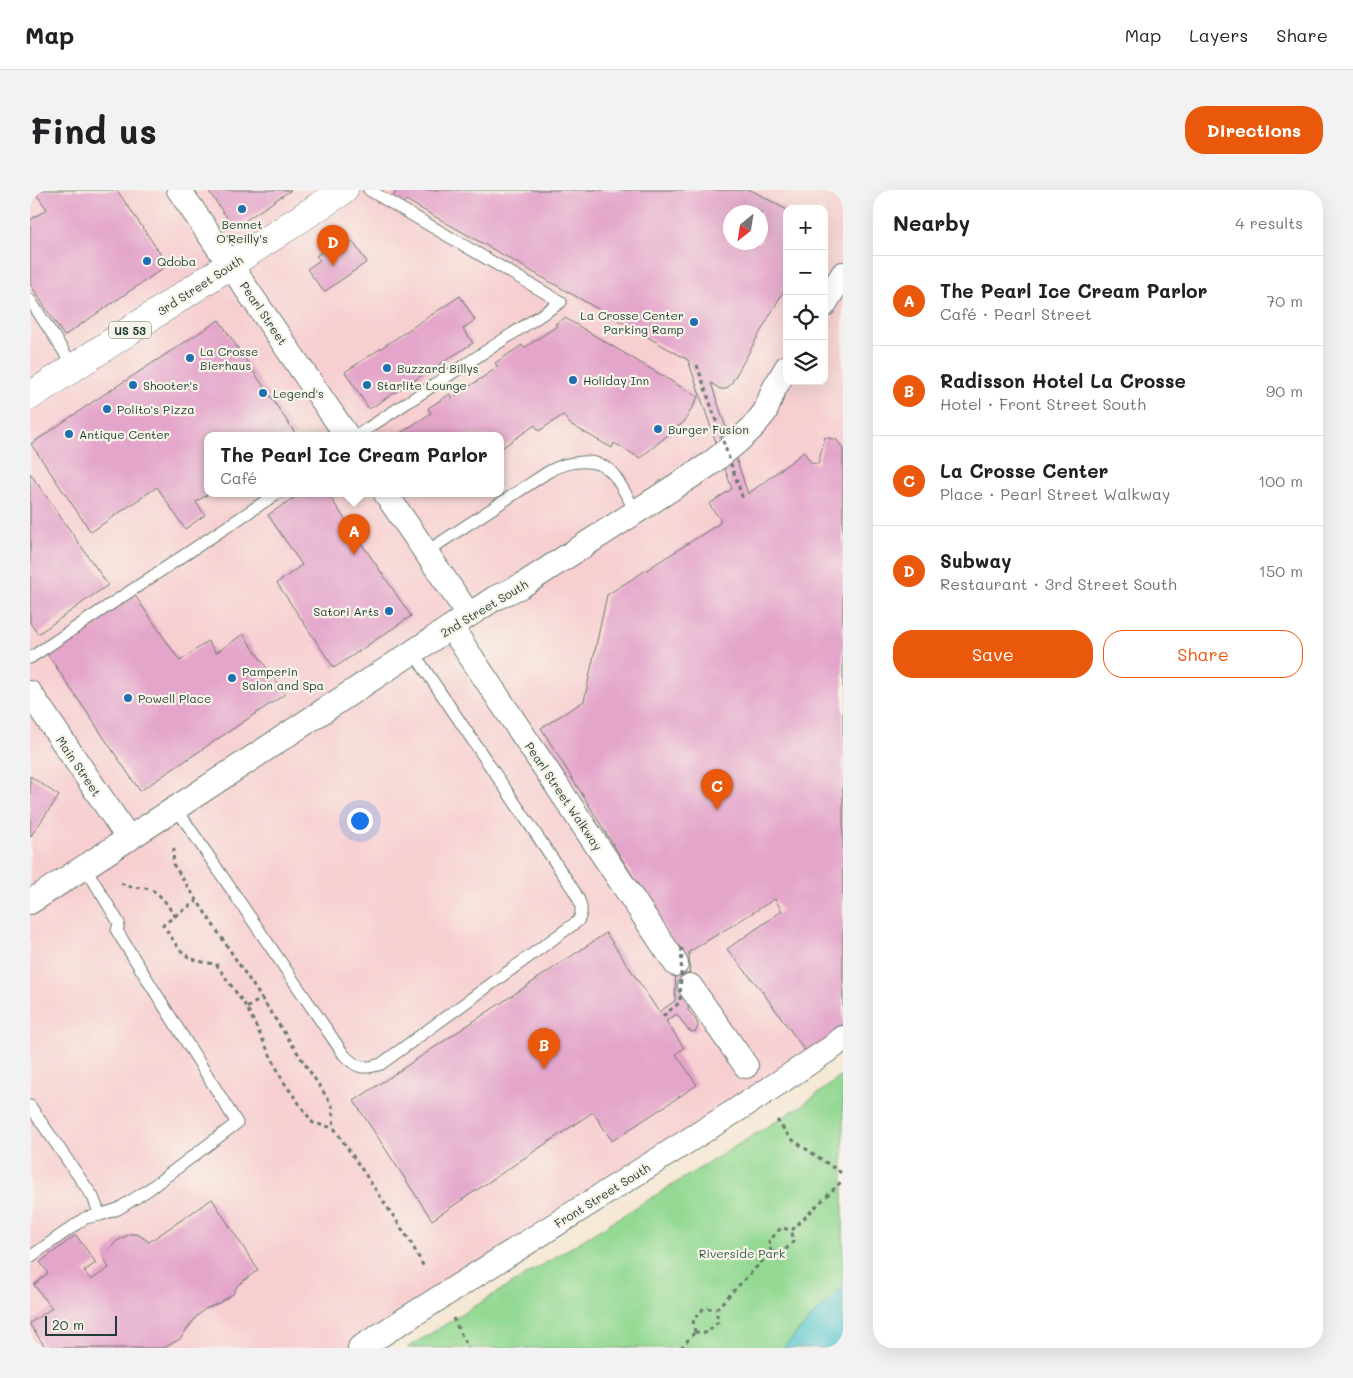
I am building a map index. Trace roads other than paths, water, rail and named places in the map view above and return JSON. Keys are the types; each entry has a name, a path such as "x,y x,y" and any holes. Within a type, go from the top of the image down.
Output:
{"highway":[{"name":"3rd Street South","path":"30,396 344,190"}],"street":[{"name":"Pearl Street","path":"179,190 344,432"},
{"path":"828,298 843,274"},
{"name":"2nd Street South","path":"30,902 460,621 496,598 521,586 710,464 752,428 765,412 774,389 783,374"},
{"path":"388,497 426,552 460,621"},
{"name":"Pearl Street Walkway","path":"460,621 679,956"},
{"name":"Main Street","path":"30,693 129,839"},
{"path":"690,986 746,1066"},
{"name":"Front Street South","path":"360,1348 762,1094 843,1038"}],"lane":[{"path":"362,432 561,302 369,190"},
{"path":"30,300 74,367"},
{"path":"426,552 548,472 560,465 572,462 586,462 606,467 614,475 636,512"},
{"path":"30,658 272,497"},
{"path":"176,808 344,1055 360,1068 370,1068 381,1064 578,921 581,917 582,907 575,892 413,652"},
{"path":"30,1257 85,1218 118,1209 148,1190 237,1123 117,931 119,923 84,867"},
{"path":"30,1106 93,1197 100,1215"}],"water":[{"path":"843,1286 843,1348 782,1348"}],"place":[{"name":"Bennet O'Reilly's","path":"242,209"},
{"name":"Qdoba","path":"147,261"},
{"name":"Subway","path":"333,266"},
{"name":"La Crosse Center Parking Ramp","path":"694,322"},
{"name":"La Crosse Bierhaus","path":"190,358"},
{"name":"Buzzard Billys","path":"387,368"},
{"name":"Holiday Inn","path":"573,380"},
{"name":"Shooter's","path":"133,385"},
{"name":"Starlite Lounge","path":"367,385"},
{"name":"Legend's","path":"263,393"},
{"name":"Polito's Pizza","path":"107,409"},
{"name":"Burger Fusion","path":"658,429"},
{"name":"Antique Center","path":"69,434"},
{"name":"The Pearl Ice Cream Parlor","path":"354,555"},
{"name":"Satori Arts","path":"389,611"},
{"name":"Pamperin Salon and Spa","path":"232,678"},
{"name":"Powell Place","path":"128,698"},
{"name":"La Crosse Center","path":"717,810"},
{"name":"Radisson Hotel La Crosse","path":"544,1069"}],"park label":[{"name":"Riverside Park","path":"742,1253"}]}
